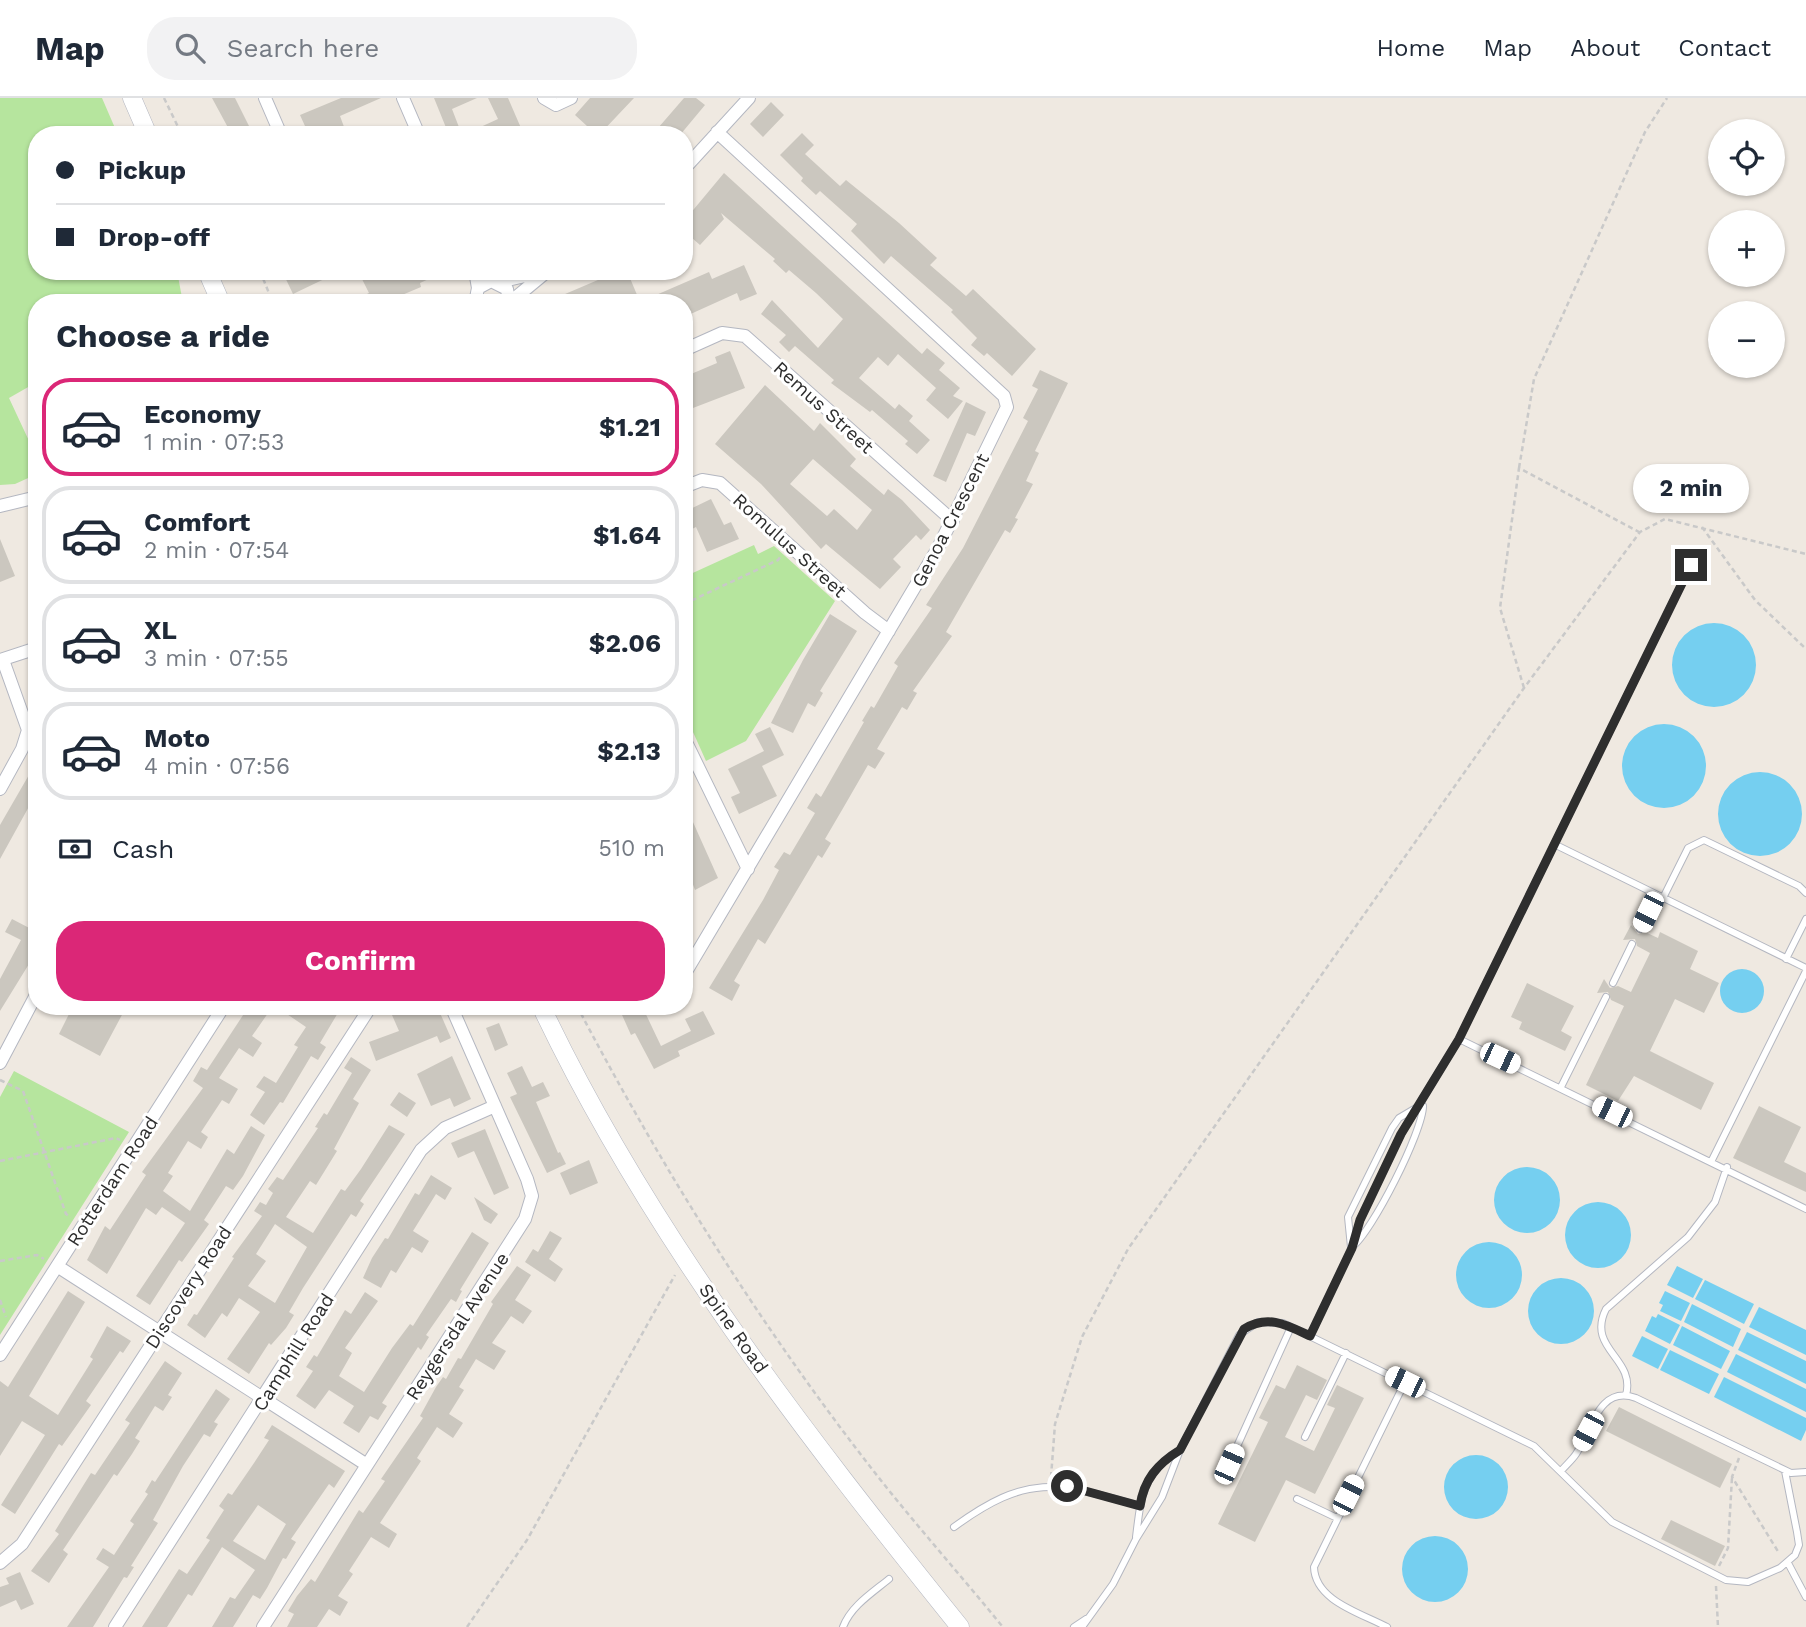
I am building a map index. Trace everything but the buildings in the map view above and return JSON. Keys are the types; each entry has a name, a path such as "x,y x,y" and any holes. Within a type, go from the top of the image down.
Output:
{"main road":[{"path":"132,98 144,126"},
{"name":"Spine Road","path":"546,1015 620,1152 733,1329 854,1495 960,1627"}],"street":[{"path":"265,98 277,126"},
{"path":"403,98 415,126"},
{"path":"544,98 556,104 572,98"},
{"path":"693,159 749,98"},
{"name":"Genoa Crescent","path":"693,960 953,521 1007,407 1004,396 717,132"},
{"path":"476,294 488,280"},
{"path":"493,280 507,289 508,294"},
{"path":"520,294 536,280"},
{"name":"Remus Street","path":"693,346 722,333 734,332 745,336 953,521"},
{"name":"Romulus Street","path":"693,484 702,480 720,483 865,613 889,631"},
{"path":"0,506 28,499"},
{"path":"0,789 22,749 28,730 2,660 28,651"},
{"path":"693,756 748,869"},
{"path":"0,1063 28,1010"},
{"name":"Rotterdam Road","path":"0,1355 218,1015"},
{"name":"Discovery Road","path":"0,1563 22,1544 365,1015"},
{"name":"Reygersdal Avenue","path":"263,1627 530,1209 530,1187 456,1015"},
{"name":"Camphill Road","path":"115,1627 421,1150 445,1128 495,1106"},
{"path":"57,1266 368,1465"}],"lane":[{"path":"1310,1336 1352,1248 1360,1220 1401,1134 1422,1104 1459,1039 1691,565"},
{"path":"1640,929 1688,848 1704,840 1799,886 1806,893"},
{"path":"1554,844 1806,970 1712,1160"},
{"path":"1786,959 1806,919"},
{"path":"1613,983 1632,944"},
{"path":"1561,1087 1606,997"},
{"path":"1459,1039 1727,1167 1806,1209"},
{"path":"1352,1248 1348,1217 1359,1194 1399,1118 1422,1104"},
{"path":"1352,1248 1369,1229 1418,1131 1422,1104"},
{"path":"1626,1395 1627,1376 1603,1340 1601,1319 1606,1309 1696,1227 1715,1202 1727,1167"},
{"path":"1082,1627 1113,1584 1162,1497 1180,1450 1239,1335 1251,1325 1266,1321 1291,1327 1534,1446 1612,1522 1735,1583 1748,1582 1788,1563 1799,1545 1785,1471"},
{"path":"1229,1464 1291,1327"},
{"path":"1305,1437 1346,1353"},
{"path":"1387,1627 1330,1597 1316,1581 1316,1560 1405,1382"},
{"path":"1561,1471 1576,1455 1605,1402 1616,1396 1626,1395 1785,1471 1806,1472"},
{"path":"1136,1539 1147,1479 1167,1458 1180,1450"},
{"path":"954,1527 972,1513 1019,1490 1051,1485 1105,1495 1140,1506"},
{"path":"1297,1499 1337,1518"},
{"path":"1788,1563 1806,1597"},
{"path":"843,1627 848,1616 864,1599 889,1579"},
{"path":"1074,1627 1091,1616"}],"path":[{"path":"164,98 178,126"},
{"path":"1524,688 1500,608 1534,379 1645,132 1667,98"},
{"path":"1519,468 1640,532"},
{"path":"1051,1485 1055,1424 1082,1337 1128,1249 1524,688 1640,532 1665,519 1806,554"},
{"path":"1701,526 1755,600 1806,649"},
{"path":"693,600 778,560 789,544"},
{"path":"582,1015 648,1138 732,1274 883,1483 1002,1626"},
{"path":"0,1080 23,1091 66,1214 83,1225"},
{"path":"0,1161 116,1138 134,1146"},
{"path":"0,1261 37,1255 57,1266"},
{"path":"467,1627 527,1540 676,1277 669,1266"},
{"path":"1718,1627 1715,1575 1728,1548 1732,1477 1742,1450"},
{"path":"1732,1477 1775,1548 1788,1563"}],"green space":[{"path":"0,98 102,98 114,126 28,126 28,280 179,280 181,294 28,294 28,387 9,398 28,439 28,478 15,484 0,485"},
{"path":"754,545 758,554 774,546 835,601 746,741 706,761 693,732 693,573"},
{"path":"14,1071 129,1132 0,1335 0,1097"}],"water":[{"path":"1714,623 1730,626 1744,635 1753,649 1756,665 1753,681 1744,695 1730,704 1714,707 1698,704 1684,695 1675,681 1672,665 1675,649 1684,635 1698,626"},
{"path":"1664,724 1680,727 1694,736 1703,750 1706,766 1703,782 1694,796 1680,805 1664,808 1648,805 1634,796 1625,782 1622,766 1625,750 1634,736 1648,727"},
{"path":"1760,772 1776,775 1790,784 1799,798 1802,814 1799,830 1790,844 1776,853 1760,856 1744,853 1730,844 1721,830 1718,814 1721,798 1730,784 1744,775"},
{"path":"1742,969 1758,975 1764,991 1758,1007 1742,1013 1726,1007 1720,991 1726,975"},
{"path":"1533,1167 1551,1176 1558,1187 1558,1213 1551,1224 1540,1231 1521,1233 1503,1224 1496,1213 1494,1194 1503,1176 1514,1169"},
{"path":"1598,1202 1611,1204 1626,1217 1631,1235 1629,1248 1616,1263 1598,1268 1585,1266 1570,1253 1565,1235 1567,1222 1580,1207"},
{"path":"1495,1242 1513,1251 1520,1262 1520,1288 1513,1299 1502,1306 1483,1308 1465,1299 1458,1288 1456,1269 1465,1251 1476,1244"},
{"path":"1677,1266 1703,1279 1693,1298 1667,1285"},
{"path":"1554,1278 1568,1278 1580,1283 1589,1292 1594,1311 1592,1324 1585,1335 1568,1344 1554,1344 1542,1339 1533,1330 1528,1318 1528,1304 1533,1292 1542,1283"},
{"path":"1705,1280 1754,1304 1744,1324 1695,1299"},
{"path":"1665,1291 1690,1303 1681,1321 1660,1311 1663,1305 1659,1303"},
{"path":"1692,1304 1741,1329 1733,1347 1684,1322"},
{"path":"1759,1307 1806,1330 1806,1355 1749,1327"},
{"path":"1658,1314 1680,1325 1670,1344 1645,1331 1652,1316 1656,1318"},
{"path":"1682,1326 1730,1351 1721,1369 1673,1345"},
{"path":"1747,1332 1806,1361 1806,1384 1738,1350"},
{"path":"1642,1336 1668,1349 1658,1369 1632,1356"},
{"path":"1670,1350 1719,1374 1709,1394 1660,1370"},
{"path":"1736,1354 1806,1389 1806,1412 1727,1372"},
{"path":"1724,1377 1806,1418 1806,1430 1801,1441 1714,1397"},
{"path":"1470,1455 1482,1455 1499,1464 1506,1475 1506,1499 1499,1510 1482,1519 1470,1519 1458,1514 1449,1505 1444,1493 1444,1481 1449,1469 1458,1460"},
{"path":"1435,1536 1458,1546 1468,1569 1458,1592 1435,1602 1412,1592 1402,1569 1412,1546"}],"route":[{"path":"1067,1486 1140,1506 1147,1479 1167,1458 1180,1450 1244,1329 1258,1322 1275,1321 1310,1336 1352,1248 1360,1220 1401,1134 1422,1104 1459,1039 1691,565"}]}
